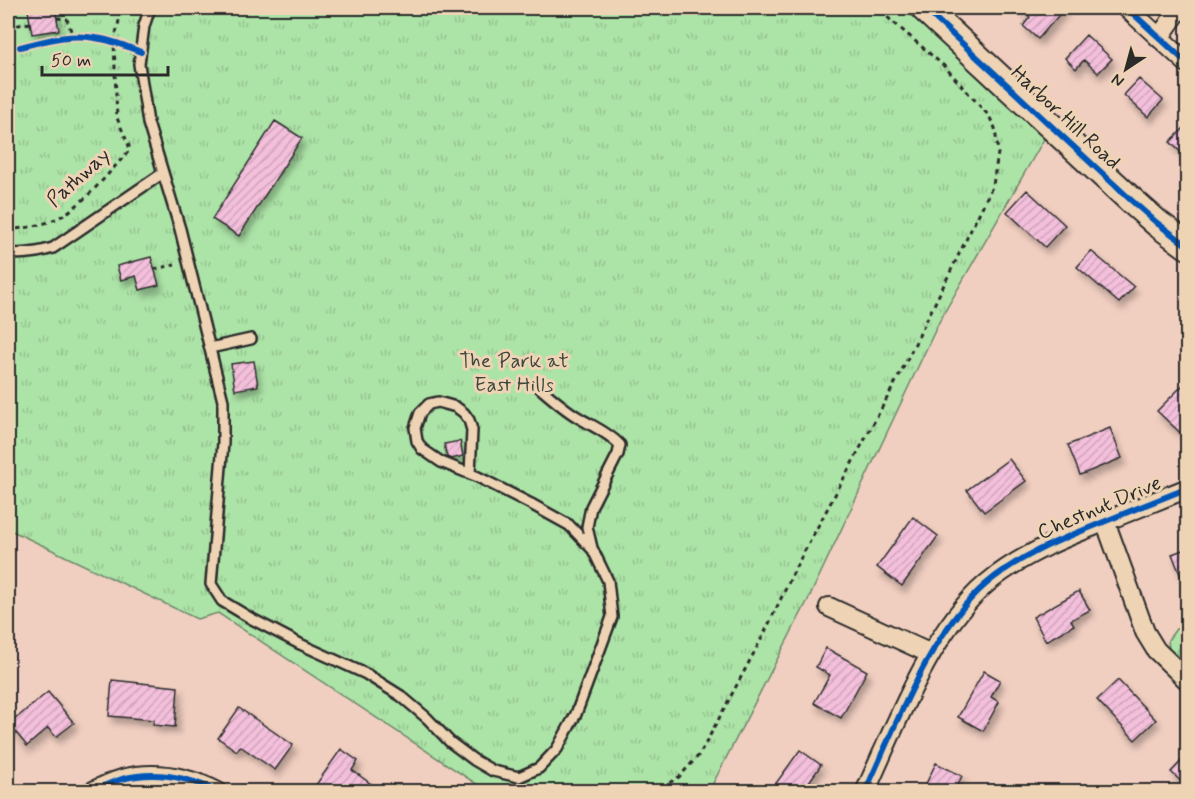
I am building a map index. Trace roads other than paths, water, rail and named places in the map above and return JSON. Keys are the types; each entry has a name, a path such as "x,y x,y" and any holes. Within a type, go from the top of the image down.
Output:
{"street":[{"name":"Harbor Hill Road","path":"924,8 1132,201 1188,246"},
{"path":"1127,8 1188,64"},
{"path":"1159,38 1180,8"},
{"name":"Chestnut Drive","path":"865,792 931,654 970,600 1004,571 1033,552 1188,488"},
{"path":"1105,521 1145,632 1156,650 1188,681"},
{"path":"829,607 931,654"},
{"path":"91,792 122,779 149,774 172,776 200,783 218,792"}],"lane":[{"path":"150,8 144,26 139,64 148,123 189,263 223,401 223,443 211,584 222,601 252,620 366,674 392,690 427,718 450,742 474,760 493,771 519,777 539,768 557,749 576,714 612,617 608,581 593,550 587,527 591,507 620,446 613,437 562,406 539,387"},
{"path":"8,253 21,255 52,248 163,173"},
{"path":"210,348 251,339"},
{"path":"470,474 472,430 470,420 456,407 438,402 429,404 420,413 415,428 417,441 422,449 441,462 531,504 569,525 593,550"}],"park label":[{"name":"The Park at East Hills","path":"514,372"}]}
